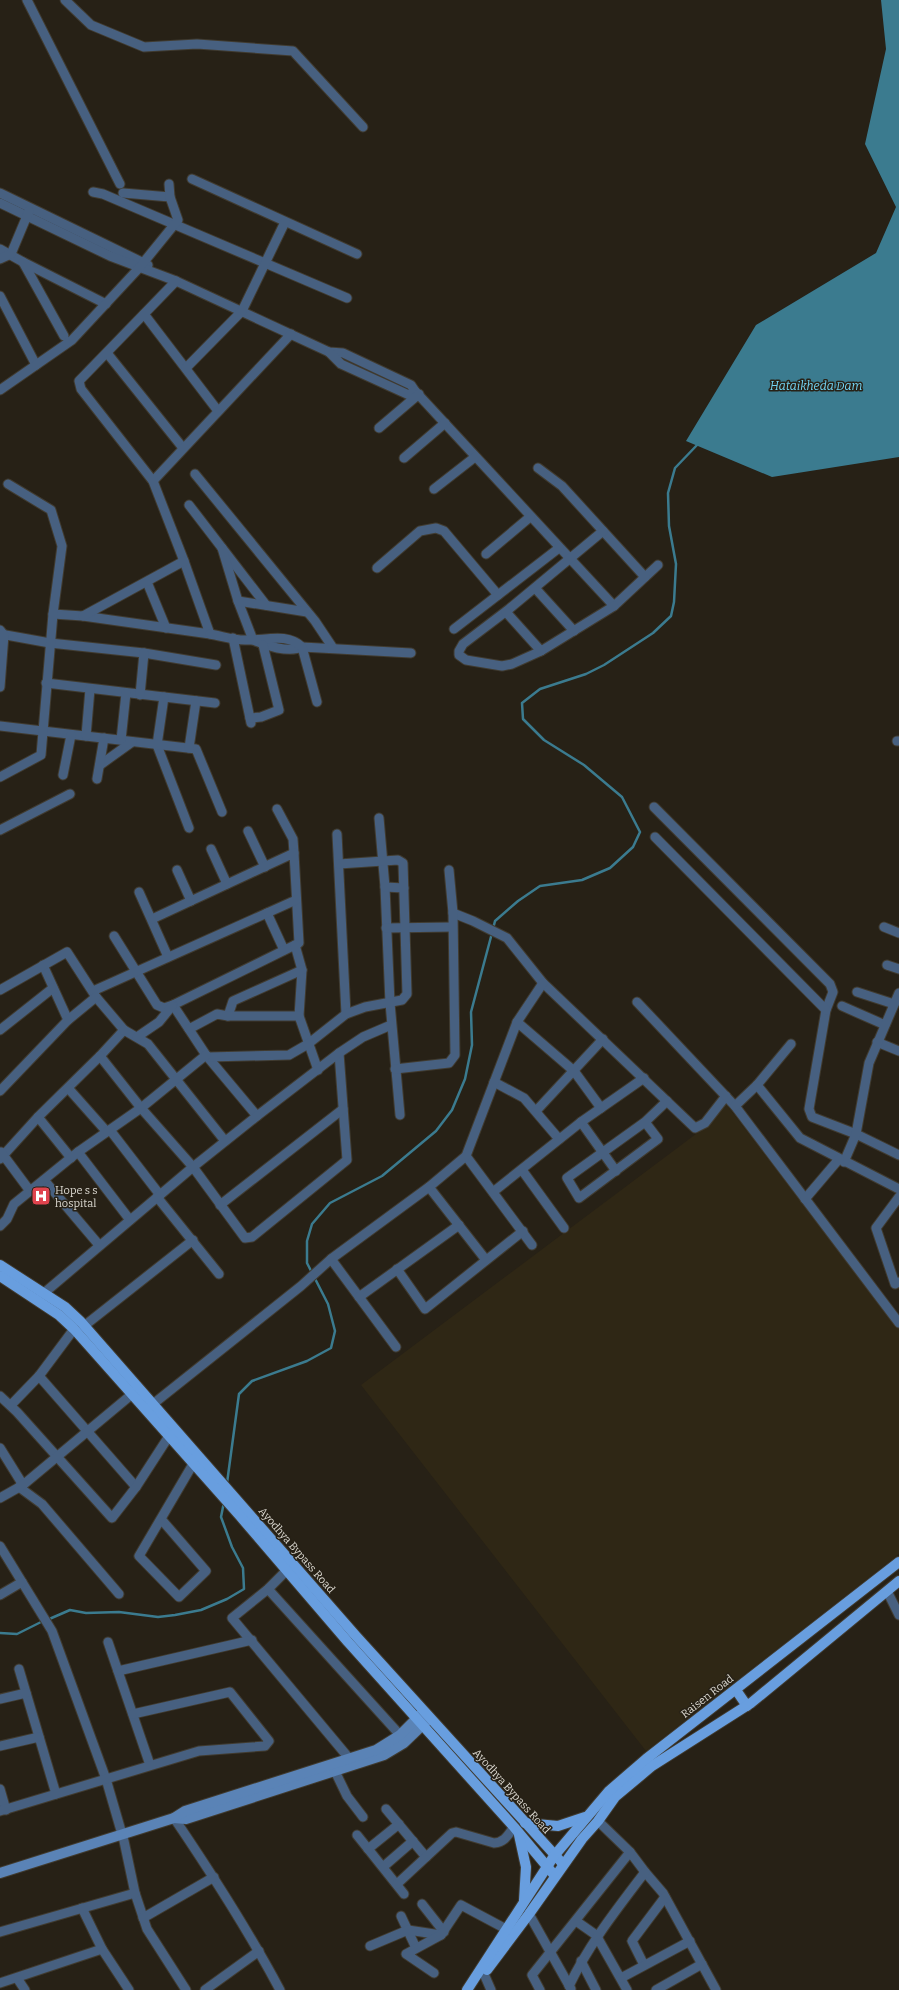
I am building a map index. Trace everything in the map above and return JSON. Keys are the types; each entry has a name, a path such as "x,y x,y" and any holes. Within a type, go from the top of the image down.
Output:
{"main road":[{"name":"Ayodhya Bypass Road","path":"0,1265 41,1297 74,1329 96,1354 122,1375"},
{"name":"Ayodhya Bypass Road","path":"0,1276 41,1297 65,1307 84,1326 106,1350 122,1375 149,1407 424,1718 556,1876"},
{"name":"Ayodhya Bypass Road","path":"149,1407 169,1436 193,1464 208,1474"},
{"name":"Ayodhya Bypass Road","path":"242,1512 287,1570 348,1642 424,1718 563,1864"},
{"name":"Raisen Road","path":"467,1990 554,1856 613,1787 899,1562"},
{"path":"474,1990 484,1974 530,1914 582,1838 598,1821 615,1798 652,1766 747,1706 899,1581"},
{"path":"736,1690 747,1706"},
{"path":"525,1823 558,1826 568,1824 588,1816"},
{"path":"516,1829 526,1867 527,1881 524,1902"}],"street":[{"path":"27,0 120,184"},
{"path":"65,0 91,25 144,47 197,44 293,51 363,127"},
{"path":"192,178 357,254"},
{"path":"0,390 72,340 142,265 178,220 170,197 169,184"},
{"path":"93,192 103,194 347,298"},
{"path":"0,193 29,212"},
{"path":"123,193 170,197"},
{"path":"0,203 29,212 158,274 330,352 343,353 412,385 417,393 475,457 614,606"},
{"path":"0,260 11,254 29,212"},
{"path":"186,368 242,311 285,222"},
{"path":"0,248 23,262 106,304"},
{"path":"23,262 64,336"},
{"path":"176,281 79,381 81,389 153,481 184,560 210,634"},
{"path":"0,296 36,365"},
{"path":"144,314 218,411"},
{"path":"153,481 291,334"},
{"path":"330,352 341,364 408,395 417,393"},
{"path":"107,353 183,448"},
{"path":"373,379 378,369"},
{"path":"379,428 417,393"},
{"path":"404,458 445,424"},
{"path":"434,489 475,457"},
{"path":"538,468 562,486 645,577"},
{"path":"195,474 308,612 333,648"},
{"path":"0,777 41,755 50,643 62,546 51,510 8,484"},
{"path":"189,505 266,605"},
{"path":"486,554 530,516"},
{"path":"377,568 420,531 436,528 444,531 498,595"},
{"path":"603,531 506,612 463,644 459,651 461,658 502,666 512,664 541,651 614,606 658,565"},
{"path":"222,548 238,602 253,640 263,645 296,650 302,647 411,653"},
{"path":"454,629 559,548"},
{"path":"83,616 147,582 184,560"},
{"path":"147,582 166,628"},
{"path":"535,588 574,631"},
{"path":"238,602 308,612"},
{"path":"506,612 541,651"},
{"path":"53,614 83,616 233,638 253,640 268,637 296,641 302,647 317,702"},
{"path":"0,687 1,633 50,643 144,653 216,665"},
{"path":"233,638 251,721 280,710 263,645"},
{"path":"140,695 144,653"},
{"path":"46,683 215,703"},
{"path":"86,736 90,689"},
{"path":"121,740 126,693"},
{"path":"164,697 157,744 189,828"},
{"path":"189,748 196,701"},
{"path":"0,726 196,749 222,812"},
{"path":"63,775 71,735"},
{"path":"98,779 104,738"},
{"path":"100,765 132,742"},
{"path":"0,830 70,794"},
{"path":"654,807 830,984 833,992 826,1010 809,1109 812,1117 856,1134 899,1155"},
{"path":"114,936 157,1005 164,1008 171,1007 299,943 293,839 277,809"},
{"path":"379,818 385,887 391,1025 400,1115"},
{"path":"248,831 265,867"},
{"path":"337,834 346,1014"},
{"path":"655,837 826,1010"},
{"path":"211,849 227,884"},
{"path":"152,919 294,853"},
{"path":"0,1226 7,1219 14,1204 74,1155 141,1108 207,1056 289,1055 308,1044 346,1014 365,1006 402,1000 407,994 404,863 398,860 339,864"},
{"path":"177,870 191,901"},
{"path":"395,1069 449,1063 453,1060 455,1055 452,913 449,870"},
{"path":"385,887 404,888"},
{"path":"139,892 168,957"},
{"path":"0,1091 94,994 168,957 296,900"},
{"path":"267,913 284,950"},
{"path":"452,913 473,921 507,938 543,983 695,1128 705,1123 726,1096"},
{"path":"386,928 452,927"},
{"path":"884,927 899,933"},
{"path":"295,945 302,970 299,1016 318,1070"},
{"path":"0,990 66,952 94,994 124,1030 148,1044 175,1080 225,1141"},
{"path":"43,965 68,1020"},
{"path":"887,965 899,969"},
{"path":"228,1016 233,1001 302,970"},
{"path":"149,1407 319,1272 331,1259 429,1187 466,1156 517,1022 543,983"},
{"path":"0,1030 53,988"},
{"path":"857,992 894,1004"},
{"path":"805,1199 841,1161 856,1134 869,1063 899,993"},
{"path":"637,1002 735,1106 899,1323"},
{"path":"842,1006 885,1025"},
{"path":"171,1007 179,1014 207,1056 257,1116"},
{"path":"137,1037 160,1022 171,1007"},
{"path":"188,1029 216,1014 228,1016 299,1016"},
{"path":"517,1022 574,1071 601,1108"},
{"path":"41,1297 99,1245 257,1116 339,1053 363,1037 391,1025"},
{"path":"30,1191 1,1155 124,1030"},
{"path":"536,1111 603,1039"},
{"path":"877,1042 899,1051"},
{"path":"735,1106 757,1085 791,1044"},
{"path":"100,1056 141,1108 193,1167 244,1238 252,1238 347,1160 339,1053"},
{"path":"493,1192 581,1122 644,1078"},
{"path":"494,1082 524,1098 559,1139"},
{"path":"757,1085 800,1138 841,1161 899,1188"},
{"path":"68,1088 108,1131 219,1274"},
{"path":"645,1122 658,1139 579,1198 567,1178 603,1154 645,1122 667,1101"},
{"path":"220,1205 343,1109"},
{"path":"38,1117 74,1155 130,1220"},
{"path":"581,1122 616,1171"},
{"path":"466,1156 532,1245"},
{"path":"522,1170 564,1228"},
{"path":"44,1180 99,1245"},
{"path":"429,1187 486,1260"},
{"path":"899,1197 876,1228 896,1284 899,1282"},
{"path":"359,1297 459,1225"},
{"path":"397,1269 425,1309 523,1231"},
{"path":"84,1326 193,1240"},
{"path":"331,1259 396,1347"},
{"path":"11,1405 39,1376 74,1329"},
{"path":"39,1376 136,1487"},
{"path":"0,1498 21,1486 58,1457 136,1391"},
{"path":"0,1396 11,1405 112,1518 136,1487 169,1436"},
{"path":"0,1448 21,1486 42,1504 119,1594"},
{"path":"161,1519 206,1571 179,1597 139,1556 193,1464"},
{"path":"0,1546 40,1609 52,1631 106,1779 122,1834 135,1893 146,1929 186,1990"},
{"path":"287,1570 268,1589 232,1618 352,1761"},
{"path":"0,1595 22,1582"},
{"path":"268,1589 402,1739"},
{"path":"887,1591 899,1614"},
{"path":"118,1671 252,1640"},
{"path":"108,1642 150,1765"},
{"path":"19,1669 56,1794"},
{"path":"0,1790 3,1811 199,1751 265,1746 269,1741 230,1692 133,1714"},
{"path":"0,1699 26,1693"},
{"path":"0,1873 174,1818 184,1811 352,1761 402,1739 424,1718"},
{"path":"0,1746 39,1736"},
{"path":"334,1767 347,1796 362,1817"},
{"path":"386,1809 426,1857"},
{"path":"174,1818 214,1878 259,1951 280,1990"},
{"path":"598,1821 630,1852 666,1897 716,1990"},
{"path":"368,1849 399,1824"},
{"path":"397,1884 452,1833 456,1832 494,1843 500,1843 516,1829"},
{"path":"357,1835 404,1894"},
{"path":"383,1867 413,1841"},
{"path":"540,1990 532,1976 630,1852"},
{"path":"570,1988 580,1961 596,1935 645,1872"},
{"path":"143,1918 214,1878"},
{"path":"0,1932 135,1893"},
{"path":"644,1965 632,1942 666,1897"},
{"path":"422,1904 443,1934"},
{"path":"434,1972 406,1954 443,1934 461,1905 506,1929"},
{"path":"82,1908 102,1949 129,1990"},
{"path":"530,1914 570,1988"},
{"path":"401,1916 416,1948"},
{"path":"576,1921 596,1935 627,1990"},
{"path":"370,1946 408,1930 443,1934"},
{"path":"621,1978 690,1941"},
{"path":"0,1983 102,1949"},
{"path":"204,1990 259,1951"},
{"path":"580,1961 596,1990"},
{"path":"656,1990 702,1964"},
{"path":"484,1974 491,1990"},
{"path":"17,1978 24,1990"}],"shaded area":[{"path":"726,1104 899,1329 899,1554 646,1751 361,1385 704,1128"}],"water":[{"name":"Hataikheda Dam","path":"881,0 899,0 899,457 772,477 686,441 756,325 876,253 896,207 865,144 886,49"}],"waterway":[{"path":"493,929 495,921 518,901 540,886 582,880 610,868 633,847 640,832 622,797 584,765 544,740 523,719 522,703 540,689 586,674 604,665 653,633 671,616 674,602 676,564 669,526 668,493 675,468 698,444"},
{"path":"227,1483 239,1394 252,1381 307,1361 331,1348 335,1331 328,1304 307,1263 307,1241 312,1224 330,1203 382,1176 436,1131 452,1110 465,1079 472,1045 471,1012 492,933"},
{"path":"47,1620 70,1610 86,1613 119,1612 158,1617 175,1615 201,1610 227,1599 244,1589 243,1568 232,1547 221,1517 224,1502"},
{"path":"0,1633 17,1634 43,1621"}],"place":[{"name":"Hope s s hospital","path":"41,1196"}]}
